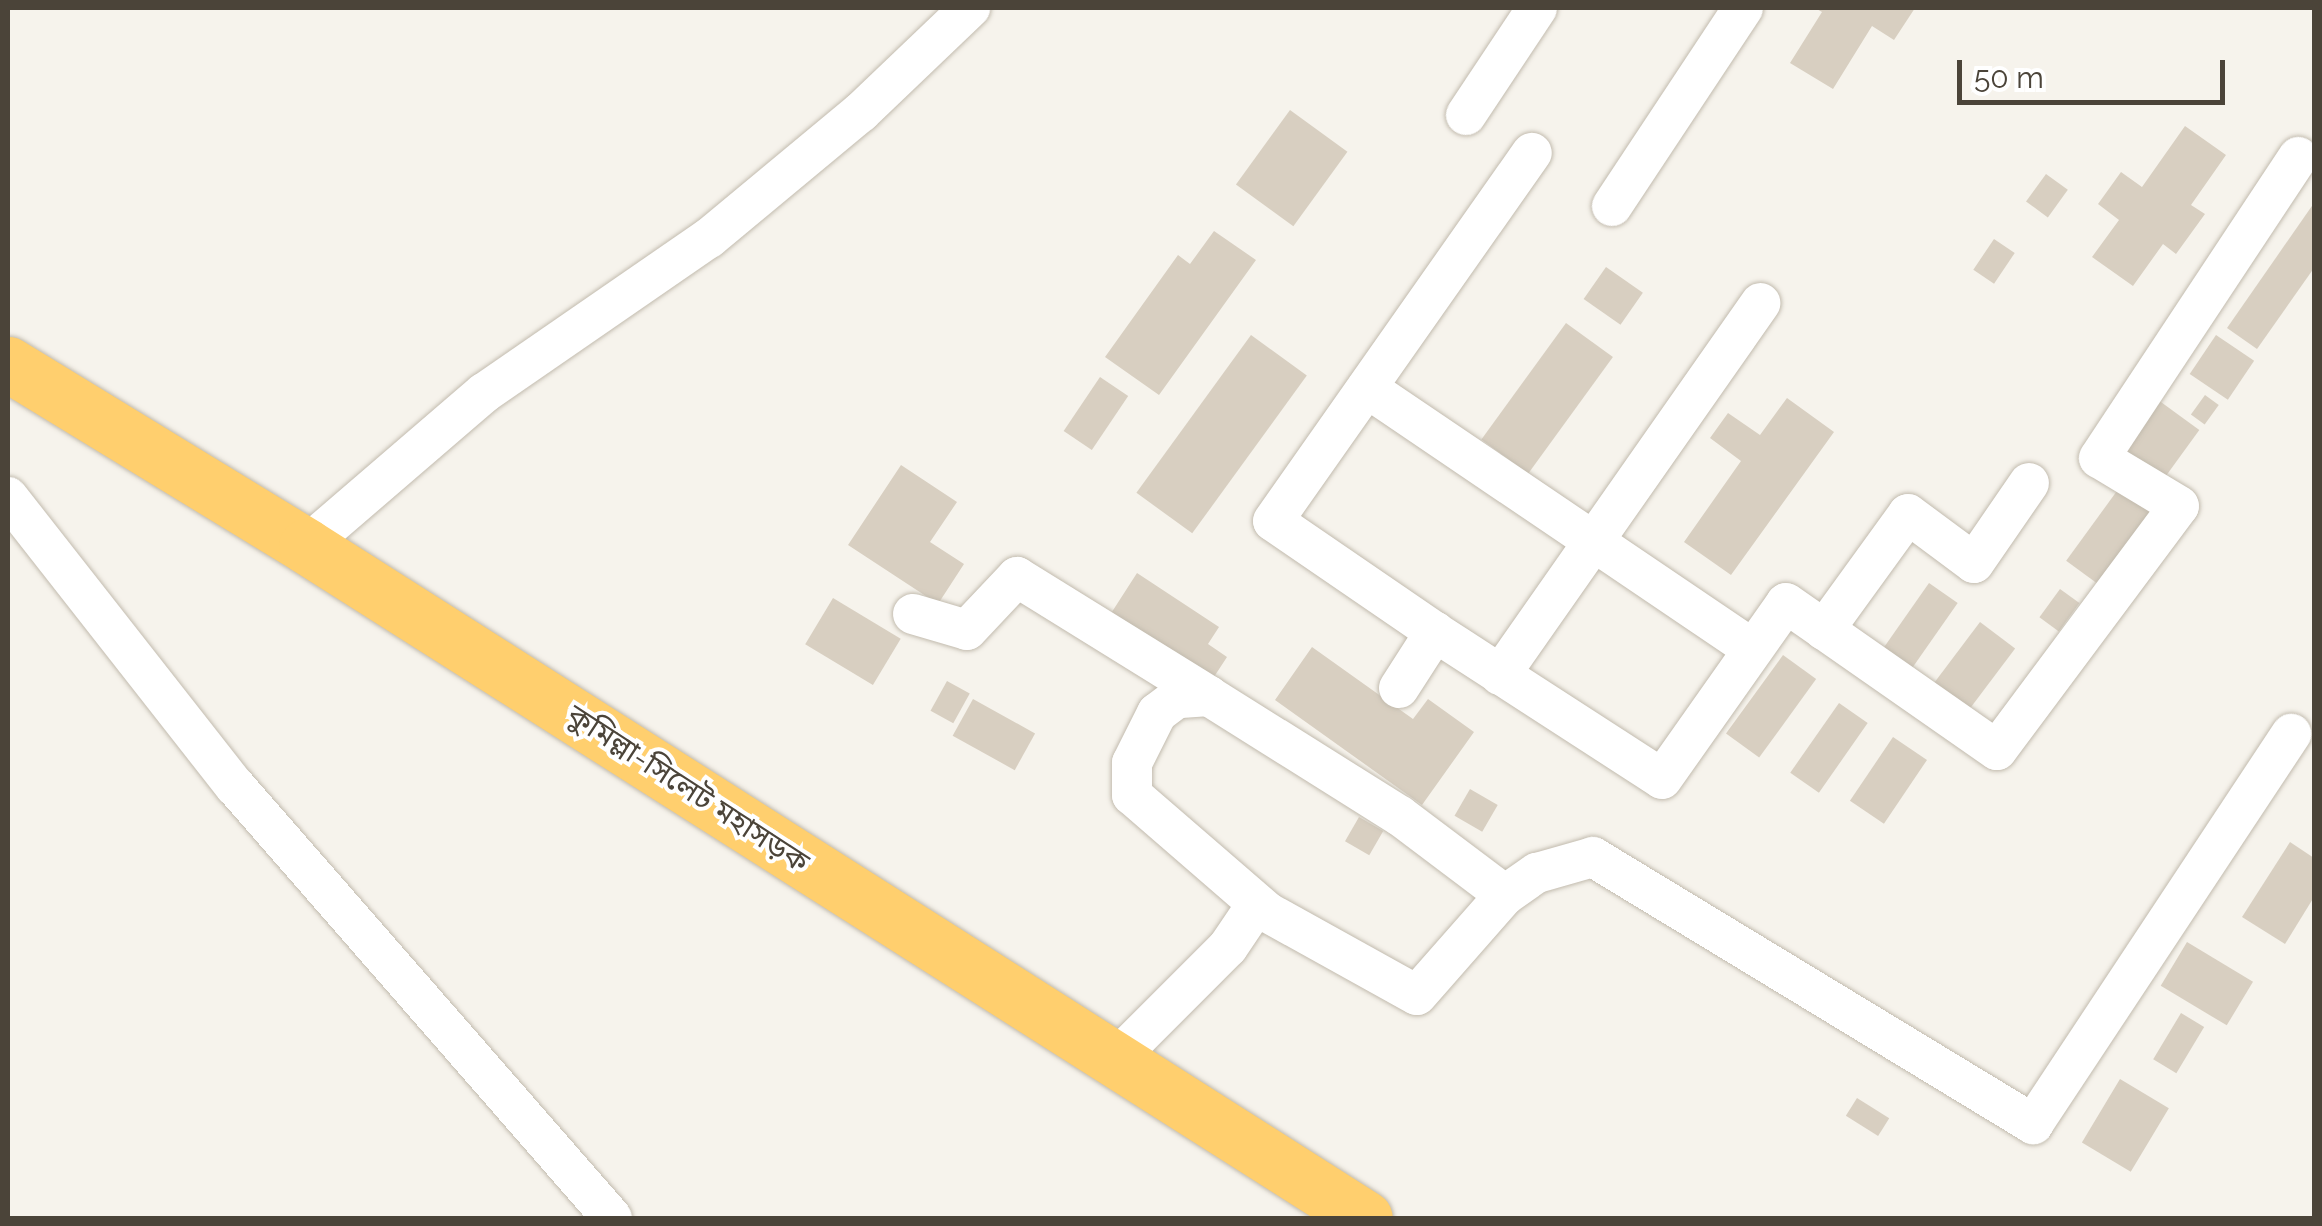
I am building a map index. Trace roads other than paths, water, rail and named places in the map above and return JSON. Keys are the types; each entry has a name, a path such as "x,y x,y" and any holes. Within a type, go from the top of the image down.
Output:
{"highway":[{"name":"কুমিল্লা-সিলেট মহাসড়ক","path":"8,364 306,546 1365,1218"}],"street":[{"path":"306,546 484,393 709,238 862,112 970,8"},
{"path":"1466,115 1537,8"},
{"path":"1612,206 1743,8"},
{"path":"1532,153 1273,521 1662,780 1786,603 1997,750 2178,506 2100,458 2298,156"},
{"path":"1500,674 1760,303"},
{"path":"1367,388 1753,649"},
{"path":"1824,630 1908,514 1974,563 2029,483"},
{"path":"8,497 235,786 612,1218"},
{"path":"914,614 967,630 1017,577 1400,816 1505,895"},
{"path":"1399,688 1436,632"},
{"path":"1209,696 1178,698 1157,713 1132,763 1132,795 1258,904 1416,995 1505,895 1537,873 1593,857 2033,1124 2291,734"},
{"path":"1114,1061 1228,946 1258,904"}]}
